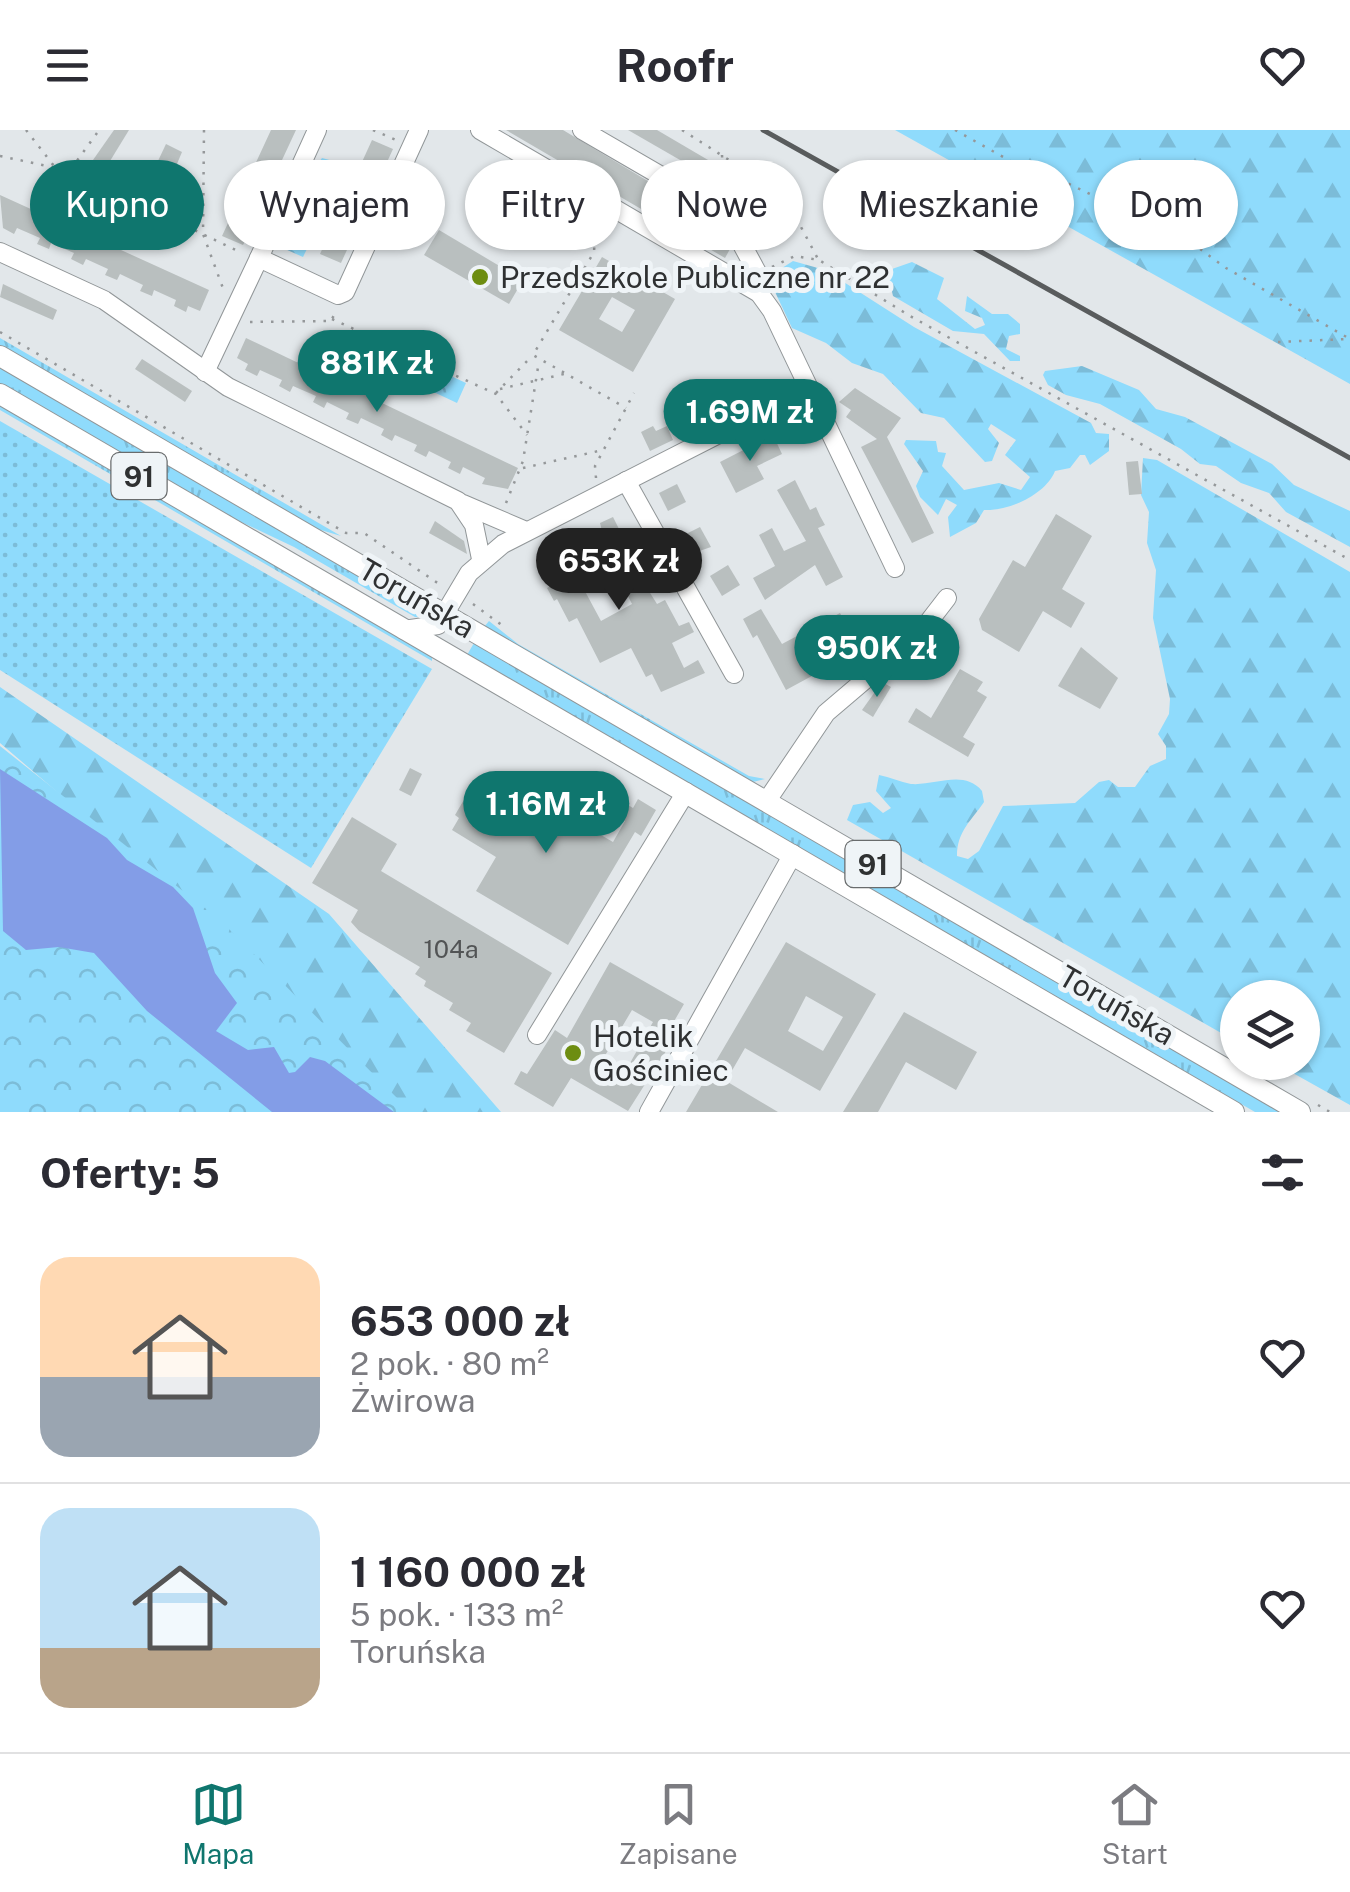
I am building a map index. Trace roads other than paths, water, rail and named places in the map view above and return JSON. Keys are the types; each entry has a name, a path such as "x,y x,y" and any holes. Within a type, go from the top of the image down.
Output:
{"main road":[{"name":"Toruńska","path":"0,356 766,802 1307,1107"},
{"name":"Toruńska","path":"0,394 1234,1112"}],"street":[{"path":"206,372 316,130"},
{"path":"480,130 760,293"},
{"path":"582,130 725,214 758,274 760,293 894,568"},
{"path":"258,259 335,295 345,292 415,138"},
{"path":"0,252 104,300 206,372 458,502 526,531"},
{"path":"404,630 428,629 447,616 481,559 526,531 809,388"},
{"path":"626,481 734,674"},
{"path":"458,502 474,525 481,559"},
{"path":"766,802 826,713 920,632 947,598"},
{"path":"537,1035 686,792"},
{"path":"648,1112 793,854"}],"railway":[{"path":"763,130 1350,458"}],"place":[{"name":"Przedszkole Publiczne nr 22","path":"480,277"},
{"name":"Hotelik Gościniec","path":"573,1053"}]}
